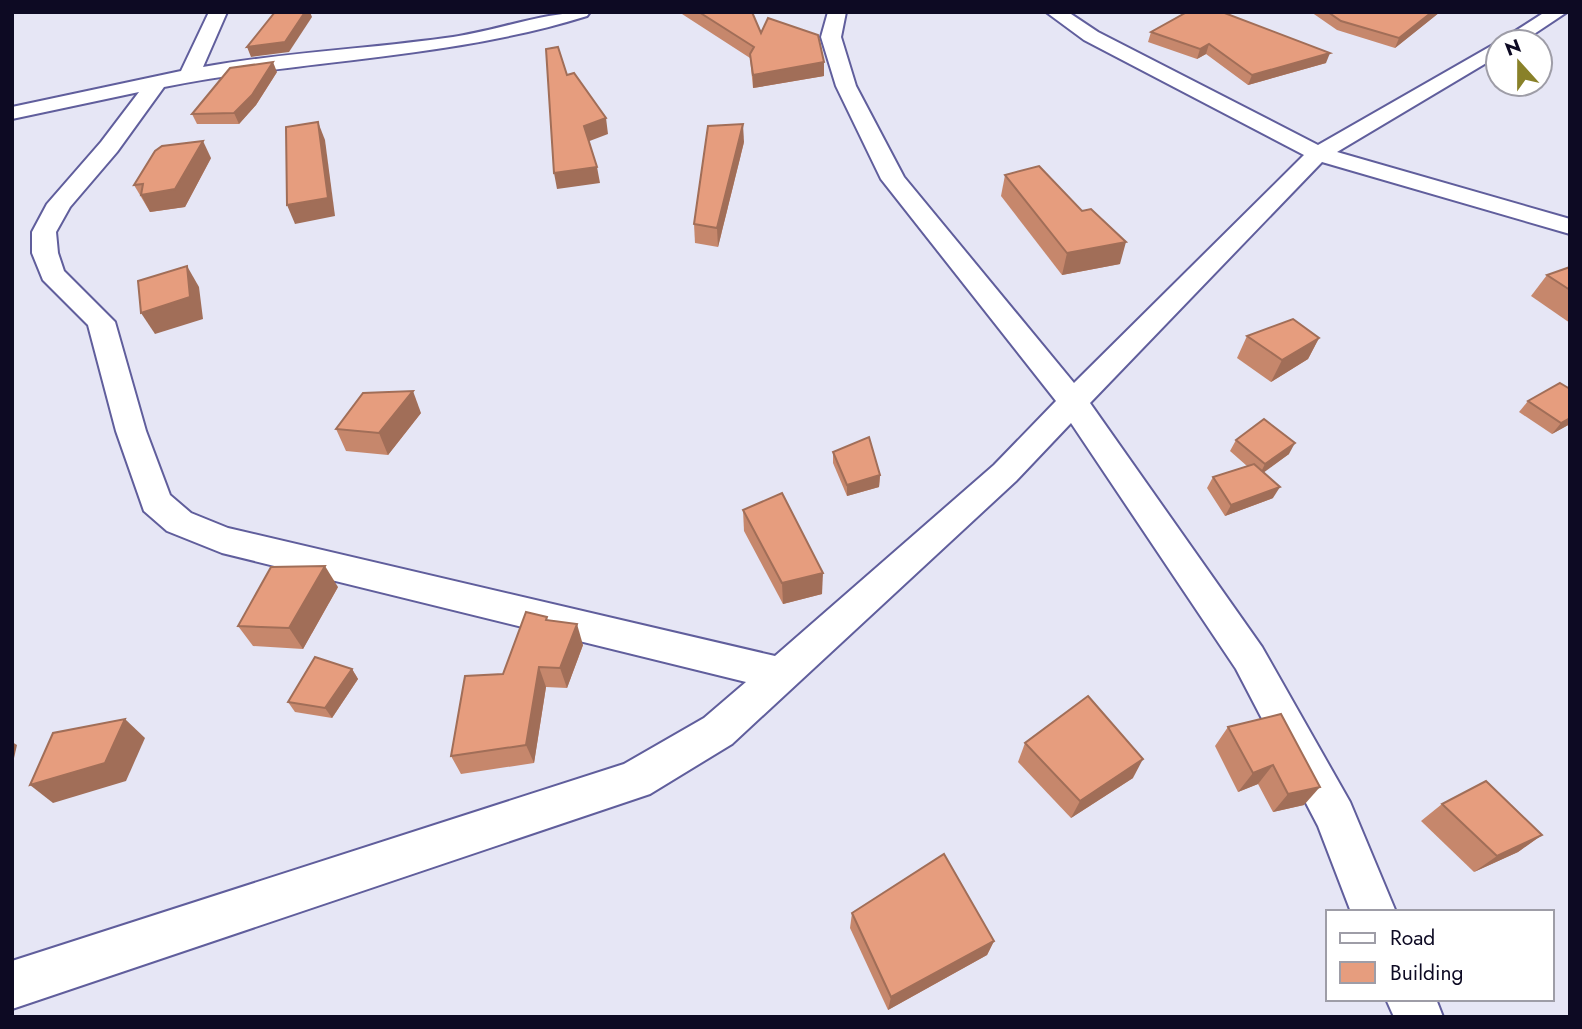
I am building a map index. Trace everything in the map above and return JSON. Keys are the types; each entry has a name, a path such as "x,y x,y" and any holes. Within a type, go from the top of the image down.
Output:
{"street":[{"path":"188,78 218,12"},
{"path":"12,113 242,67 460,42 521,31 581,12"},
{"path":"836,12 831,37 846,86 893,179 1073,402 1250,657 1335,816 1373,910"},
{"path":"1055,12 1091,36 1318,154 1570,228"},
{"path":"1531,28 1558,12"},
{"path":"12,985 635,780 718,731 1005,473 1318,154 1484,56"},
{"path":"156,84 109,147 59,204 44,232 45,253 52,274 101,322 131,431 156,502 179,522 222,540 781,674"},
{"path":"1411,1001 1419,1017"}],"building":[{"path":"275,12 305,12 285,42 247,47"},
{"path":"699,12 752,12 761,33 768,18 818,35 824,62 753,75 750,54 754,47"},
{"path":"1187,12 1222,12 1330,53 1252,75 1209,44 1200,49 1151,32"},
{"path":"1328,12 1432,12 1399,38 1341,21"},
{"path":"558,47 567,75 574,73 606,118 584,126 597,167 554,173 546,49"},
{"path":"273,62 252,95 234,113 192,114 230,68"},
{"path":"318,122 328,198 287,205 286,127"},
{"path":"743,124 717,228 694,224 708,126"},
{"path":"203,141 175,189 141,195 143,184 134,185 155,151 162,146"},
{"path":"1039,166 1082,211 1091,209 1126,242 1067,253 1005,175"},
{"path":"187,266 190,297 141,313 138,281"},
{"path":"1570,267 1570,290 1547,275"},
{"path":"1293,319 1319,338 1282,360 1247,336"},
{"path":"1560,383 1570,389 1570,418 1561,423 1528,401"},
{"path":"413,391 379,433 336,429 363,393"},
{"path":"1264,419 1295,443 1265,464 1236,440"},
{"path":"869,437 880,475 847,485 833,452"},
{"path":"1254,464 1280,487 1231,505 1213,477"},
{"path":"782,493 823,573 782,583 743,510"},
{"path":"325,566 289,628 238,626 271,567"},
{"path":"526,612 547,617 546,620 577,624 560,668 539,667 526,745 451,756 465,676 503,674"},
{"path":"315,657 352,669 325,708 288,702"},
{"path":"1088,696 1143,759 1080,801 1025,743"},
{"path":"1281,714 1320,787 1288,794 1273,765 1253,773 1228,727"},
{"path":"125,719 105,763 30,785 53,733"},
{"path":"1486,781 1542,835 1497,856 1442,804"},
{"path":"944,854 994,941 891,997 852,913"}]}
